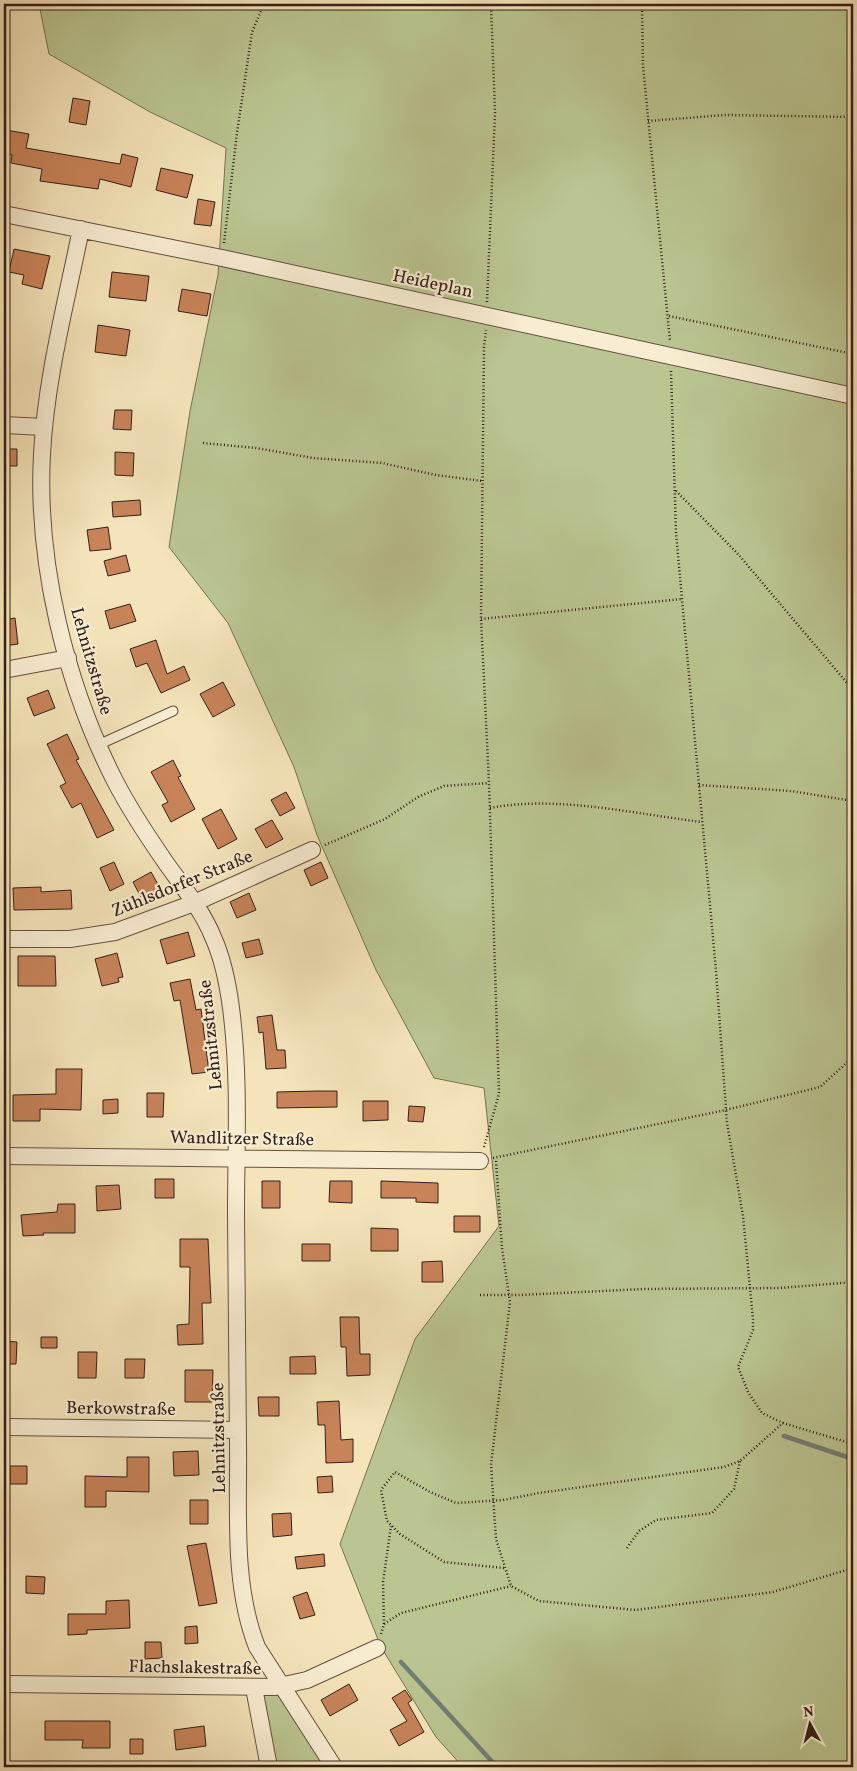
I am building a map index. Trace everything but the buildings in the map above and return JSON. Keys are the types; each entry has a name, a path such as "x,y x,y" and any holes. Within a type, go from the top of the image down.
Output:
{"street":[{"name":"Heideplan","path":"4,214 222,258 853,396"},
{"name":"Lehnitzstraße","path":"81,229 55,355 44,427 41,475 43,534 52,591 68,658 98,745 116,783 137,820 194,903 218,950 230,1004 236,1082 236,1358 239,1538 245,1605 257,1647 334,1767"},
{"path":"4,426 44,427"},
{"path":"4,670 68,658"},
{"name":"Zühlsdorfer Straße","path":"4,939 92,937 136,926 194,903 312,850"},
{"name":"Wandlitzer Straße","path":"4,1156 480,1161"},
{"name":"Berkowstraße","path":"4,1427 238,1430"},
{"name":"Flachslakestraße","path":"4,1684 254,1688 282,1686 307,1680 377,1648"},
{"path":"254,1688 269,1767"}],"lane":[{"path":"98,745 173,711"}],"path":[{"path":"222,258 236,133 252,32 264,4"},
{"path":"491,4 495,113 487,316 484,347 481,619 490,808 499,1094 480,1161 726,1110 820,1087 853,1057"},
{"path":"642,4 643,66 671,356 674,490 682,599 726,1110 743,1216 753,1330 738,1367 748,1392 762,1413 783,1423 853,1444"},
{"path":"648,121 725,115 853,117"},
{"path":"668,316 853,354"},
{"path":"203,444 256,448 313,458 382,463 436,475 482,481"},
{"path":"674,490 738,554 853,690"},
{"path":"481,619 682,599"},
{"path":"312,850 385,818 418,797 444,786 489,783"},
{"path":"699,785 791,791 853,801"},
{"path":"490,808 511,804 605,808 702,822"},
{"path":"496,1157 502,1248 509,1295 491,1465 492,1500 496,1539 511,1586 539,1602 636,1610 773,1592 853,1568"},
{"path":"480,1295 644,1289 750,1288 853,1282"},
{"path":"504,1568 444,1562 400,1534 387,1521 381,1490 395,1472 430,1492 456,1502 492,1500 724,1467 740,1461 783,1423"},
{"path":"627,1548 639,1531 656,1520 712,1513 734,1489 740,1461"},
{"path":"377,1648 384,1624 382,1582 392,1526"},
{"path":"384,1624 401,1612 511,1586"}],"green space":[{"path":"39,4 853,4 853,1767 463,1767 436,1737 381,1647 340,1544 415,1339 499,1226 484,1088 434,1078 376,970 317,835 294,767 228,623 169,547 190,411 218,275 226,148 150,112 49,54"},
{"path":"282,1686 334,1767 269,1767 254,1688"}],"waterway":[{"path":"784,1436 853,1459"},
{"path":"401,1662 497,1767"}]}
